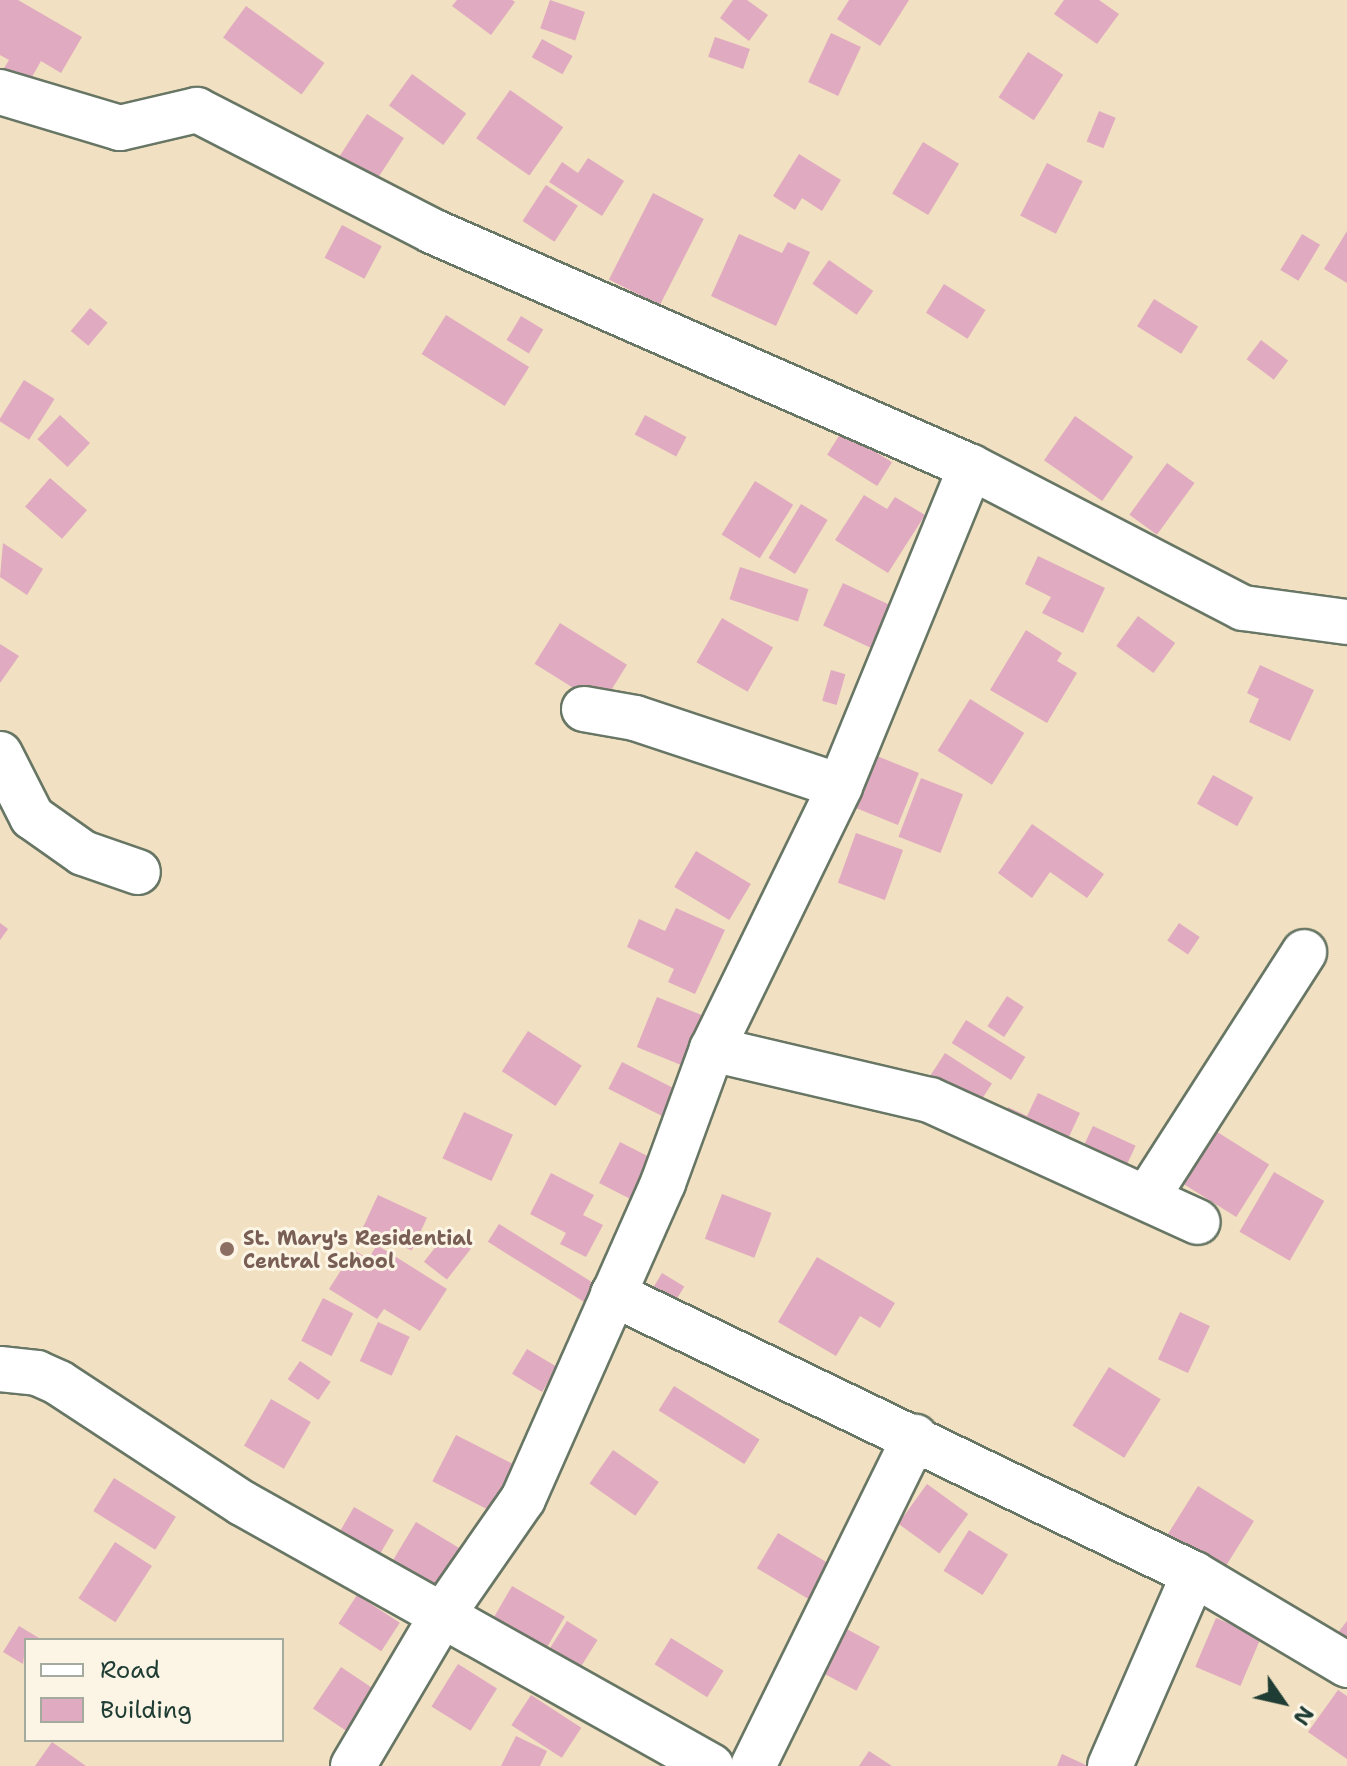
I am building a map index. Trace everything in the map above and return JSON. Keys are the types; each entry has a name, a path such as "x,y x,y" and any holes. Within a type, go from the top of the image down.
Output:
{"street":[{"path":"0,92 120,128 197,110 432,231 971,467 1243,608 1347,622"},
{"path":"353,1766 443,1614 523,1499 663,1183 712,1049 840,786 971,467"},
{"path":"584,709 635,718 840,786"},
{"path":"0,754 32,817 83,853 138,872"},
{"path":"1147,1197 1304,952"},
{"path":"712,1049 930,1100 1198,1222"},
{"path":"613,1294 1194,1574 1347,1665"},
{"path":"0,1369 37,1373 59,1383 242,1503 711,1766"},
{"path":"753,1766 915,1437"},
{"path":"1110,1766 1194,1574"}],"building":[{"path":"0,0 18,0 82,37 61,73 41,61 28,84 3,70 9,60 0,55"},
{"path":"457,0 515,2 491,35 452,6"},
{"path":"550,0 585,12 575,40 540,28"},
{"path":"733,0 747,0 768,15 749,41 720,18"},
{"path":"849,0 909,0 880,46 837,19"},
{"path":"1064,0 1099,0 1119,14 1097,44 1054,14"},
{"path":"246,6 324,63 302,95 223,38"},
{"path":"831,33 861,47 838,96 808,82"},
{"path":"715,37 750,49 743,69 708,57"},
{"path":"542,39 573,56 562,74 532,57"},
{"path":"1028,52 1063,75 1034,120 999,97"},
{"path":"412,74 466,113 443,145 389,106"},
{"path":"510,90 563,127 529,176 476,138"},
{"path":"1099,111 1116,118 1103,148 1087,142"},
{"path":"367,114 404,138 376,181 339,157"},
{"path":"923,142 959,164 928,215 892,193"},
{"path":"799,154 841,180 822,211 802,198 795,210 773,196"},
{"path":"588,158 624,181 602,216 549,182 562,162 578,173"},
{"path":"1047,163 1083,181 1056,234 1020,216"},
{"path":"546,185 578,206 554,242 523,221"},
{"path":"653,193 704,219 660,305 609,279"},
{"path":"342,225 382,246 364,279 325,258"},
{"path":"1347,231 1347,283 1324,269"},
{"path":"739,234 782,253 788,242 810,252 776,326 711,296"},
{"path":"1302,234 1320,245 1298,281 1280,270"},
{"path":"829,260 873,291 857,315 812,284"},
{"path":"944,284 986,310 968,339 926,313"},
{"path":"1154,299 1198,327 1181,354 1137,326"},
{"path":"90,308 108,323 88,346 71,331"},
{"path":"446,315 529,367 505,406 422,354"},
{"path":"521,316 543,329 529,353 507,340"},
{"path":"1261,340 1288,360 1274,380 1247,359"},
{"path":"24,380 55,399 29,440 0,422"},
{"path":"60,415 90,443 67,467 37,439"},
{"path":"645,415 686,437 676,456 635,434"},
{"path":"1075,416 1133,457 1102,501 1044,460"},
{"path":"842,431 892,462 877,486 827,455"},
{"path":"1167,463 1195,483 1157,535 1129,515"},
{"path":"50,478 87,510 62,539 25,507"},
{"path":"755,481 793,505 760,558 722,534"},
{"path":"864,495 887,509 895,497 925,515 888,573 835,540"},
{"path":"801,504 828,520 795,574 769,558"},
{"path":"3,543 43,569 27,595 0,577"},
{"path":"1038,556 1105,588 1083,633 1042,613 1051,597 1025,584"},
{"path":"740,567 808,589 798,622 729,599"},
{"path":"843,583 891,605 871,648 823,626"},
{"path":"1138,616 1175,643 1153,673 1116,646"},
{"path":"722,618 773,648 748,692 696,662"},
{"path":"560,623 627,665 602,706 535,664"},
{"path":"1026,630 1062,653 1057,661 1077,673 1047,723 990,690"},
{"path":"0,644 19,656 0,683"},
{"path":"1260,665 1314,690 1290,741 1249,722 1259,699 1247,693"},
{"path":"831,670 845,674 837,705 822,701"},
{"path":"970,699 1024,733 992,785 938,751"},
{"path":"867,752 919,773 898,825 846,804"},
{"path":"1213,775 1253,797 1237,826 1197,804"},
{"path":"921,778 963,794 940,853 898,837"},
{"path":"1032,824 1104,874 1087,898 1050,872 1032,898 998,873"},
{"path":"856,833 903,850 885,900 838,883"},
{"path":"696,851 751,884 729,920 674,887"},
{"path":"676,908 725,930 695,994 668,982 674,969 627,947 639,919 665,931"},
{"path":"0,923 8,929 0,940"},
{"path":"1179,923 1200,937 1188,954 1167,940"},
{"path":"1007,996 1024,1007 1004,1037 987,1026"},
{"path":"657,997 715,1021 695,1071 637,1047"},
{"path":"966,1020 1025,1057 1011,1080 952,1043"},
{"path":"528,1031 582,1066 556,1106 502,1071"},
{"path":"945,1053 992,1083 969,1119 922,1088"},
{"path":"622,1062 678,1091 665,1117 608,1089"},
{"path":"1038,1093 1080,1113 1060,1156 998,1127 1008,1107 1027,1116"},
{"path":"464,1112 513,1135 491,1181 442,1158"},
{"path":"1093,1126 1136,1146 1126,1167 1083,1147"},
{"path":"1214,1130 1269,1164 1236,1217 1181,1183"},
{"path":"620,1142 665,1165 645,1206 599,1183"},
{"path":"1274,1172 1324,1201 1290,1261 1240,1232"},
{"path":"551,1173 594,1195 583,1215 603,1225 586,1257 560,1244 566,1233 530,1214"},
{"path":"722,1194 771,1213 754,1258 705,1239"},
{"path":"378,1195 427,1218 412,1250 363,1228"},
{"path":"499,1224 603,1289 592,1307 488,1242"},
{"path":"448,1231 471,1249 447,1280 424,1262"},
{"path":"377,1245 447,1289 420,1331 384,1309 377,1319 329,1289 354,1250 368,1259"},
{"path":"817,1257 895,1303 880,1328 860,1316 836,1356 778,1322"},
{"path":"662,1273 684,1286 669,1312 647,1299"},
{"path":"323,1298 353,1313 332,1356 301,1341"},
{"path":"1180,1312 1210,1326 1188,1373 1158,1359"},
{"path":"378,1322 410,1337 392,1376 360,1361"},
{"path":"527,1349 557,1367 542,1392 512,1374"},
{"path":"300,1361 331,1382 318,1400 288,1379"},
{"path":"1109,1367 1161,1399 1124,1458 1072,1426"},
{"path":"674,1386 760,1440 744,1464 659,1411"},
{"path":"271,1399 311,1422 284,1469 244,1446"},
{"path":"456,1435 519,1467 496,1514 432,1481"},
{"path":"613,1450 659,1482 635,1516 589,1484"},
{"path":"114,1478 176,1517 155,1550 93,1511"},
{"path":"927,1484 968,1514 939,1554 898,1524"},
{"path":"1198,1486 1254,1521 1219,1577 1163,1542"},
{"path":"354,1507 394,1530 375,1562 336,1539"},
{"path":"416,1522 467,1553 438,1602 387,1571"},
{"path":"969,1530 1008,1554 983,1595 944,1571"},
{"path":"778,1533 833,1566 812,1601 757,1568"},
{"path":"115,1542 152,1566 115,1622 79,1598"},
{"path":"512,1586 565,1616 541,1658 488,1628"},
{"path":"357,1595 400,1623 381,1651 338,1624"},
{"path":"1216,1618 1261,1637 1240,1686 1195,1667"},
{"path":"567,1621 598,1640 577,1673 546,1654"},
{"path":"1347,1621 1347,1656 1330,1643"},
{"path":"19,1626 39,1638 24,1638 23,1664 3,1652"},
{"path":"841,1626 880,1647 856,1691 818,1670"},
{"path":"671,1638 724,1671 707,1697 655,1664"},
{"path":"458,1664 497,1688 471,1731 432,1706"},
{"path":"341,1667 377,1691 349,1732 313,1708"},
{"path":"1338,1690 1347,1696 1347,1759 1308,1732"},
{"path":"531,1695 581,1728 562,1758 511,1725"},
{"path":"516,1736 547,1751 540,1766 501,1766"},
{"path":"52,1742 86,1766 35,1766"},
{"path":"869,1751 892,1766 859,1766"},
{"path":"1062,1754 1088,1766 1057,1766"}],"place":[{"name":"St. Mary's Residential Central School","path":"227,1249"}]}
